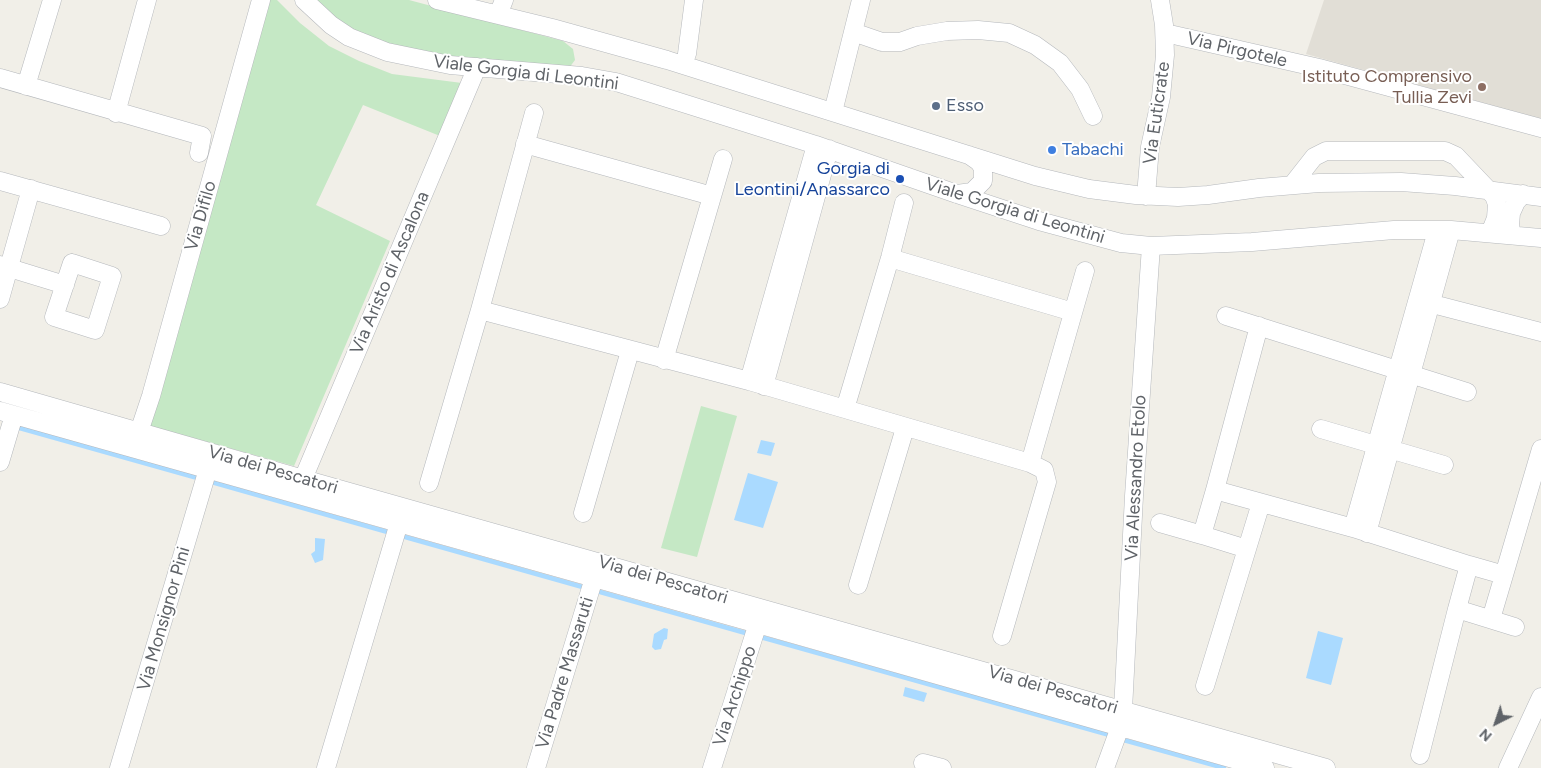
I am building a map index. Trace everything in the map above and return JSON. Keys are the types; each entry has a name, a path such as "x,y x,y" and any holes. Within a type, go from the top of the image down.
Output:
{"street":[{"path":"26,86 52,0"},
{"path":"116,113 147,0"},
{"name":"Via Difilo","path":"139,432 154,386 261,0"},
{"name":"Viale Gorgia di Leontini","path":"304,0 338,30 349,37 371,47 401,56 450,65 582,76 616,82 822,147 1004,210 1087,235 1121,243 1151,246 1252,242 1376,231 1444,231 1541,238"},
{"name":"Viale Gorgia di Leontini","path":"437,0 501,7 1016,170 1069,185 1146,196 1208,196 1330,182 1414,183 1541,197"},
{"path":"687,54 694,0"},
{"path":"833,112 861,0"},
{"name":"Via Euticrate","path":"1146,196 1150,141 1163,87 1166,55 1160,0"},
{"path":"853,32 882,42 900,42 917,36 947,31 978,30 1009,34 1035,46 1060,63 1080,89 1093,116"},
{"name":"Via Pirgotele","path":"1165,33 1319,68 1541,128"},
{"name":"Via Aristo di Ascalona","path":"303,479 477,67"},
{"path":"0,78 116,113 202,136 199,153"},
{"path":"429,483 480,310 534,113"},
{"path":"525,144 712,196"},
{"path":"756,384 822,147"},
{"path":"1292,185 1314,157 1326,151 1441,150 1456,156 1489,190 1496,200 1495,223 1490,233"},
{"path":"954,193 966,194 972,192 983,182 983,168 979,162 968,154"},
{"path":"664,360 723,158"},
{"path":"1004,210 991,198 989,191 990,182 999,173 1016,170"},
{"path":"0,181 161,226"},
{"path":"0,299 4,267 30,189"},
{"path":"1512,236 1511,213 1522,194"},
{"path":"845,409 890,258 904,203"},
{"path":"1360,530 1444,231"},
{"name":"Via Alessandro Etolo","path":"1105,768 1119,728 1151,246"},
{"path":"890,258 1073,312"},
{"path":"4,267 65,285"},
{"path":"1030,463 1085,271"},
{"path":"1425,302 1541,332"},
{"path":"480,310 845,409 1030,463 1044,470 1047,482 1002,636"},
{"path":"1226,316 1467,392"},
{"path":"1202,535 1259,326"},
{"path":"583,512 630,351"},
{"name":"Via dei Pescatori","path":"0,392 303,479 1119,728 1326,768"},
{"path":"0,462 9,420"},
{"name":"Via dei Pescatori","path":"9,420 395,534 1265,768"},
{"path":"858,585 906,428"},
{"path":"1321,429 1444,465"},
{"path":"1492,619 1541,449"},
{"name":"Via Monsignor Pini","path":"119,768 205,477"},
{"path":"1215,490 1360,530 1504,575"},
{"path":"1205,686 1261,503"},
{"path":"1160,523 1247,549"},
{"path":"326,768 395,534"},
{"path":"1420,755 1469,565"},
{"name":"Via Padre Massaruti","path":"536,768 592,586"},
{"path":"1457,609 1514,627"},
{"name":"Via Archippo","path":"712,768 755,632"},
{"path":"1508,768 1541,697"},
{"path":"923,762 942,768"}],"shaded area":[{"name":"Istituto Comprensivo Tullia Zevi","path":"1324,0 1541,0 1541,119 1306,54"}],"green space":[{"path":"265,0 277,0 300,23 329,46 359,61 392,74 462,83 440,136 363,105 316,205 390,241 294,466 146,425"},
{"path":"308,0 409,0 563,41 573,49 575,60 569,68 467,62 375,45"},
{"path":"701,406 737,416 697,557 661,548"}],"water":[{"path":"761,440 775,443 771,456 757,453"},
{"path":"748,473 778,482 763,528 734,520"},
{"path":"315,538 325,539 323,560 315,563 311,554 315,551"},
{"path":"664,628 668,629 667,639 664,640 661,649 655,650 652,647 654,634"},
{"path":"1318,631 1343,638 1331,685 1306,678"},
{"path":"905,687 927,693 924,702 903,696"}],"waterway":[{"path":"16,427 201,479"},
{"path":"208,481 391,533"},
{"path":"398,535 586,588"},
{"path":"593,590 749,634"},
{"path":"757,636 1113,736"},
{"path":"1120,739 1224,768"}],"place":[{"name":"Istituto Comprensivo Tullia Zevi","path":"1482,87"},
{"name":"Esso","path":"936,106"},
{"name":"Tabachi","path":"1052,150"},
{"name":"Gorgia di Leontini/Anassarco","path":"900,179"}]}
